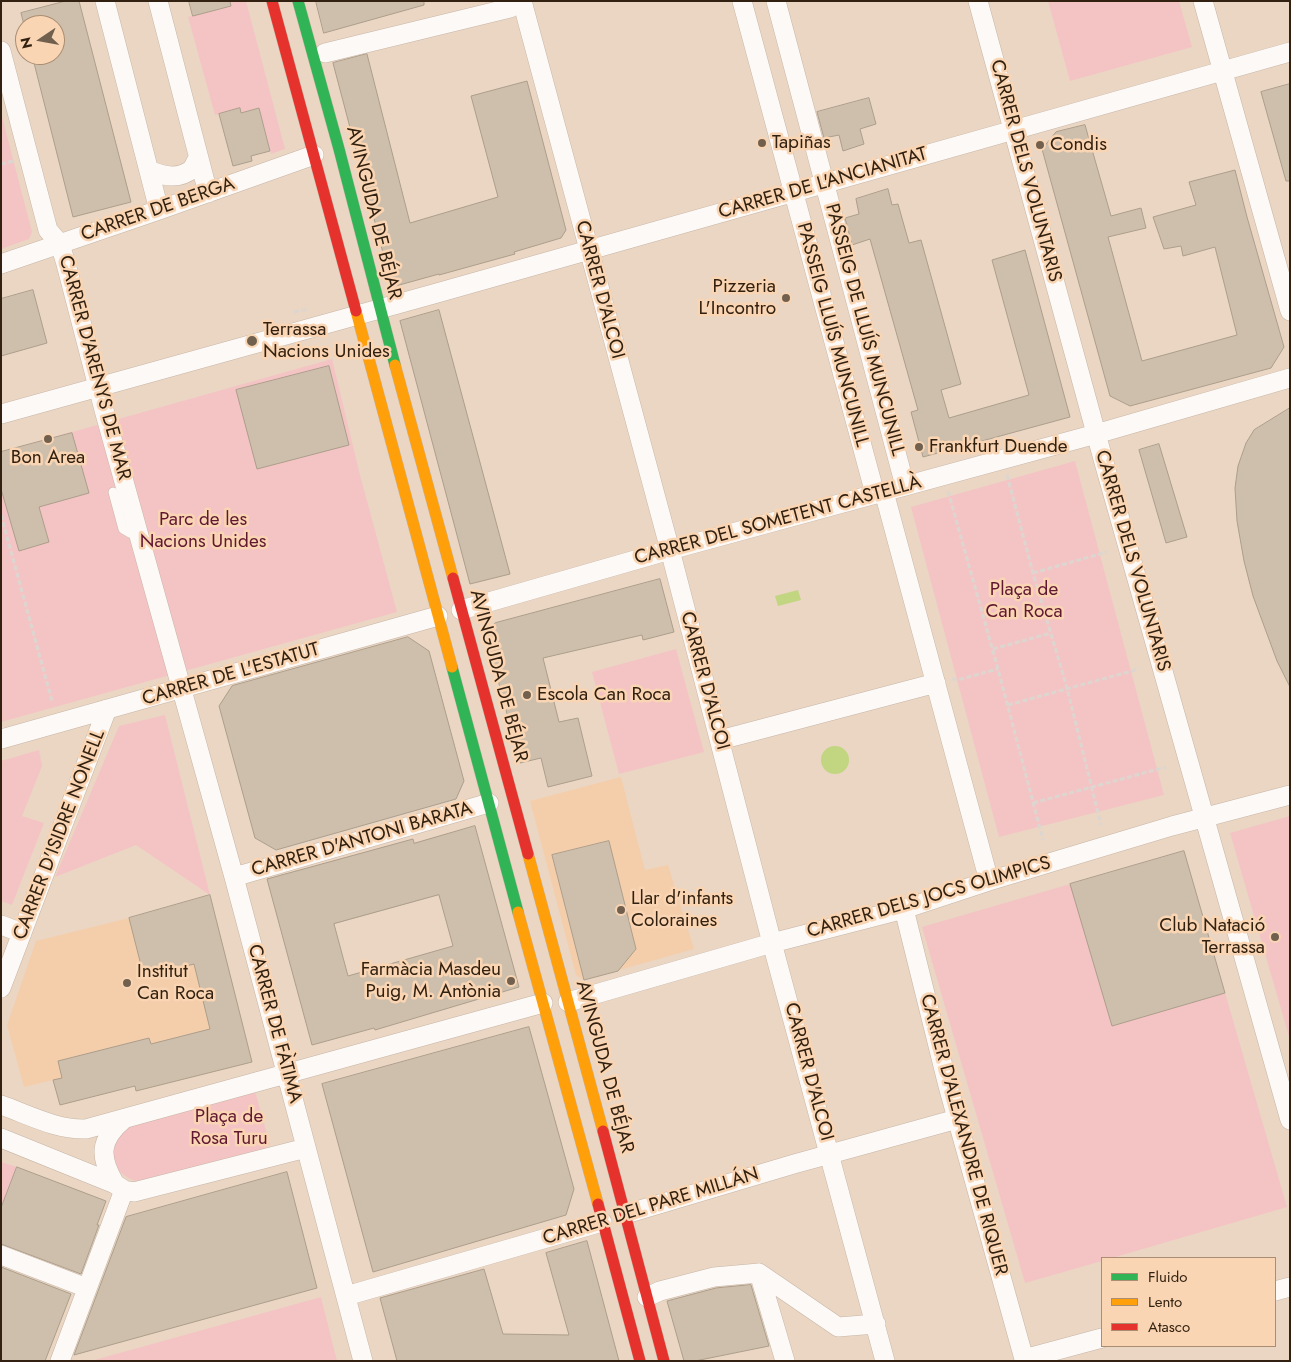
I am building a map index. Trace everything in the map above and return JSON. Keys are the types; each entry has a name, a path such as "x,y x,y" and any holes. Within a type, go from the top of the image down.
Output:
{"main road":[{"name":"AVINGUDA DE BÉJAR","path":"272,1 357,316 450,613 568,1002 664,1361"},
{"name":"AVINGUDA DE BÉJAR","path":"298,1 339,149 380,309 450,613 489,803 640,1361"},
{"name":"CARRER DEL PARE MILLÁN","path":"602,1222 626,1214"},
{"name":"AVINGUDA DE BÉJAR","path":"632,1332 649,1361"}],"street":[{"path":"105,1 159,210"},
{"path":"158,1 208,193"},
{"name":"PASSEIG LLUÍS MUNCUNILL","path":"742,1 879,493"},
{"name":"PASSEIG DE LLUÍS MUNCUNILL","path":"776,1 905,486"},
{"name":"CARRER DELS VOLUNTARIS","path":"978,1 1096,434 1290,1120"},
{"path":"1203,1 1290,311"},
{"path":"325,53 516,5"},
{"name":"CARRER D'ALCOI","path":"516,5 588,250 670,550 772,943 886,1361"},
{"name":"CARRER D'ARENYS DE MAR","path":"1,51 48,230 60,244 182,689"},
{"name":"CARRER DE L'ANCIANITAT","path":"1,414 357,316 1290,52"},
{"name":"CARRER DE BERGA","path":"1,264 314,155"},
{"path":"149,170 162,176 178,175 192,169 198,158"},
{"name":"CARRER DEL SOMETENT CASTELLÀ","path":"450,613 670,550 1096,434 1290,378"},
{"path":"879,493 944,681 989,881"},
{"name":"CARRER DE L'ESTATUT","path":"1,739 450,613"},
{"path":"720,740 944,681"},
{"name":"CARRER DE FÀTIMA","path":"182,689 288,1074 363,1361"},
{"name":"CARRER D'ISIDRE NONELL","path":"1,988 107,710"},
{"name":"CARRER DELS JOCS OLIMPICS","path":"568,1002 772,943 904,909 989,881 1172,826 1290,795"},
{"name":"CARRER D'ANTONI BARATA","path":"234,877 489,803"},
{"name":"CARRER D'ALEXANDRE DE RIQUER","path":"904,909 956,1119 1024,1359 1101,1338"},
{"path":"1,925 22,933"},
{"path":"1,1105 72,1129 86,1129 542,1003"},
{"path":"60,1361 87,1288 119,1187 105,1164 104,1146 112,1129 124,1119"},
{"name":"CARRER DEL PARE MILLÁN","path":"626,1214 956,1119"},
{"path":"1,1138 134,1192 306,1148"},
{"name":"CARRER DEL PARE MILLÁN","path":"346,1296 602,1222"},
{"path":"1,1255 87,1288"},
{"path":"759,1273 785,1361"},
{"path":"647,1297 660,1291 714,1277 759,1273 838,1327 876,1324"},
{"path":"1276,1291 1290,1287"}],"lane":[{"path":"113,492 123,529 130,533 138,532"}],"path":[{"path":"1,164 16,160"},
{"path":"1006,474 1067,688 1101,825"},
{"path":"948,490 993,649 1043,840"},
{"path":"1,515 52,701"},
{"path":"1033,573 1107,552"},
{"path":"993,649 1052,633"},
{"path":"944,681 957,680 998,669"},
{"path":"1008,705 1139,669"},
{"path":"1033,802 1166,767"}],"shaded area":[{"path":"798,590 801,600 778,606 775,596"},
{"path":"835,746 845,750 849,760 845,770 835,774 825,770 821,760 825,750"},
{"name":"Llar d'infants Coloraines","path":"621,777 645,870 668,865 694,949 584,980 576,975 530,801"},
{"name":"Institut Can Roca","path":"210,895 252,1062 136,1091 135,1086 60,1105 53,1080 24,1087 7,1025 36,941 129,918"}],"green space":[{"path":"225,1 246,1 285,149 271,154 259,108 241,113 240,109 215,115 188,17 212,11"},
{"path":"1048,1 1179,1 1192,47 1070,81"},
{"path":"1,113 32,232 29,239 1,249"},
{"name":"Parc de les Nacions Unides","path":"332,359 360,475 397,612 1,722 1,452"},
{"name":"Plaça de Can Roca","path":"1075,461 1164,795 999,837 911,507"},
{"path":"676,649 704,752 619,774 592,672"},
{"path":"165,715 210,895 136,845 55,877 119,726"},
{"path":"39,750 42,766 22,816 44,823 12,905 1,901 1,761"},
{"name":"Club Natació Terrassa","path":"1290,816 1290,1040 1230,833"},
{"path":"1184,851 1287,1207 1115,1257 1101,1257 1101,1261 1025,1283 922,927"},
{"name":"Plaça de Rosa Turu","path":"255,1091 270,1145 261,1150 141,1182 125,1176 117,1168 113,1157 112,1145 124,1127"},
{"path":"1,1162 17,1167 1,1208"},
{"path":"321,1297 337,1361 91,1361"}],"building":[{"path":"66,1 79,1 131,202 73,217 35,65 65,65 65,15 22,15 21,13"},
{"path":"189,1 230,1 231,6 193,16"},
{"path":"316,1 424,1 424,5 324,33"},
{"path":"367,54 410,223 498,197 471,96 527,81 566,230 561,238 514,252 515,254 392,287 333,63"},
{"path":"1290,84 1290,181 1286,181 1261,92"},
{"path":"869,98 876,124 860,129 864,144 843,151 839,135 824,138 817,112"},
{"path":"240,108 241,113 259,108 270,151 251,156 252,161 233,166 219,114"},
{"path":"1085,125 1111,216 1141,208 1146,228 1108,237 1142,361 1237,335 1215,247 1183,256 1181,246 1164,249 1153,217 1196,205 1189,182 1235,170 1284,347 1271,368 1130,406 1110,396 1042,149 1056,132"},
{"path":"888,189 892,205 898,204 909,243 921,240 961,384 941,390 949,418 1029,395 992,260 1025,250 1070,417 923,457 911,412 918,410 870,239 852,245 845,218 859,214 856,199"},
{"path":"33,290 47,343 1,356 1,299"},
{"path":"439,310 510,574 470,584 400,321"},
{"path":"329,366 349,445 257,469 236,390"},
{"path":"1290,408 1290,687 1277,661 1253,596 1237,521 1235,488 1238,466 1246,443 1254,430"},
{"path":"72,433 89,493 39,507 49,542 19,551 1,489 1,452"},
{"path":"1159,444 1187,537 1166,543 1139,450"},
{"name":"Escola Can Roca","path":"660,579 674,632 643,640 642,635 543,658 559,722 578,718 592,776 548,787 541,758 520,763 485,631 495,623"},
{"path":"408,637 429,651 464,781 456,799 276,850 255,838 219,706 232,686"},
{"path":"475,826 519,987 375,1030 374,1028 312,1045 267,879 413,839 414,843","holes":["439,895 453,946 348,976 334,924"]},
{"path":"609,841 636,949 618,971 584,980 552,855"},
{"path":"1184,851 1225,993 1112,1026 1070,884"},
{"path":"210,895 252,1062 136,1091 135,1086 60,1105 53,1080 62,1078 58,1061 149,1038 151,1044 210,1029 194,964 144,977 129,918"},
{"path":"529,1027 574,1189 566,1215 373,1272 322,1084"},
{"path":"17,1167 106,1201 81,1274 1,1244 1,1208"},
{"path":"287,1172 317,1288 74,1355 126,1217"},
{"path":"587,1241 619,1361 397,1361 380,1298 484,1269 503,1334 569,1335 546,1253"},
{"path":"1,1267 71,1294 45,1361 1,1361"},
{"path":"751,1285 769,1346 695,1361 684,1361 667,1301 716,1288"}],"traffic: fast":[{"path":"298,1 339,149 395,365"},
{"path":"452,667 518,912"}],"traffic: slow":[{"path":"356,311 452,667"},
{"path":"395,365 453,578"},
{"path":"528,854 603,1131"},
{"path":"518,912 598,1204"}],"traffic: jam":[{"path":"272,1 356,311"},
{"path":"453,578 528,854"},
{"path":"603,1131 664,1361"},
{"path":"598,1204 640,1361"}],"place":[{"name":"Tapiñas","path":"762,143"},
{"name":"Condis","path":"1040,145"},
{"name":"Pizzeria L'Incontro","path":"786,298"},
{"name":"Terrassa Nacions Unides","path":"252,341"},
{"name":"Bon Area","path":"48,439"},
{"name":"Frankfurt Duende","path":"919,447"},
{"name":"Escola Can Roca","path":"527,695"},
{"name":"Llar d'infants Coloraines","path":"621,910"},
{"name":"Club Natació Terrassa","path":"1275,937"},
{"name":"Farmàcia Masdeu Puig, M. Antònia","path":"511,981"},
{"name":"Institut Can Roca","path":"127,983"}]}
